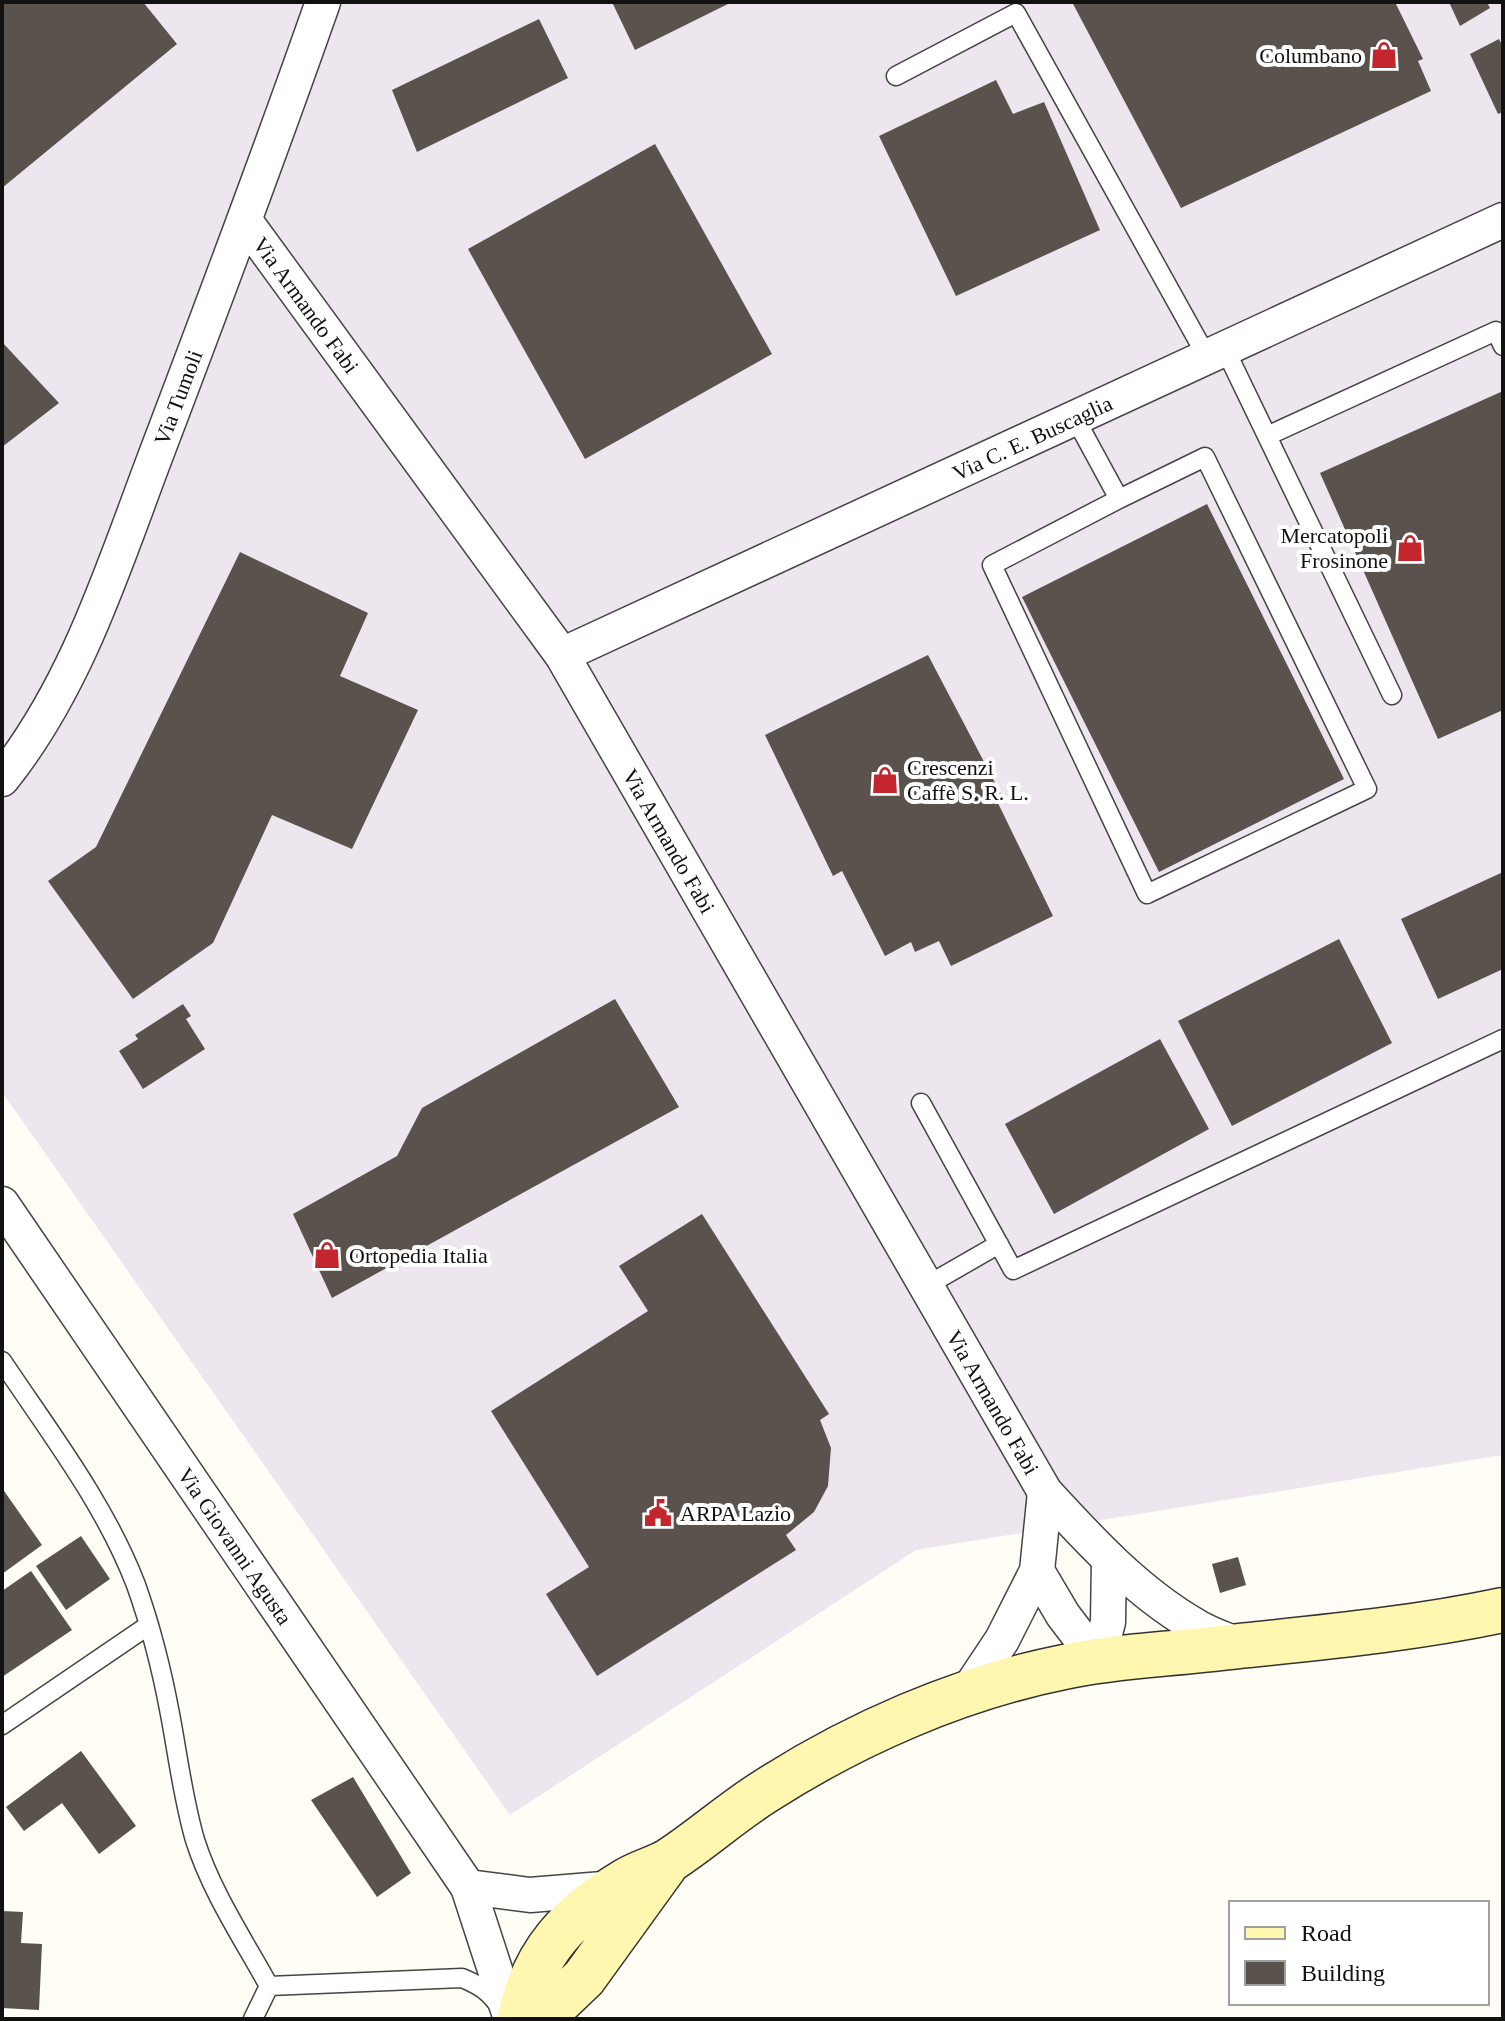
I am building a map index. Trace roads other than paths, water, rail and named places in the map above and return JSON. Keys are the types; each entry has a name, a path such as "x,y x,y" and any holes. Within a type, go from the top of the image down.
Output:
{"street":[{"name":"Via Tumoli","path":"2,779 43,720 85,640 245,221 323,2"},
{"name":"Via C. E. Buscaglia","path":"562,655 1503,220"},
{"name":"Via Armando Fabi","path":"245,221 562,655 1045,1492 1109,1559 1167,1608 1197,1627 1240,1646"},
{"name":"Via Giovanni Agusta","path":"2,1204 468,1887 509,2019"},
{"name":"Via Armando Fabi","path":"966,1694 1002,1640 1037,1571 1045,1492"},
{"path":"1098,1661 1108,1622 1109,1559"},
{"path":"1037,1571 1063,1615 1098,1661"},
{"path":"520,2019 534,1970 549,1946 580,1913 615,1888 668,1861 735,1811 789,1776 888,1726 966,1694 1037,1673 1098,1661 1401,1628 1503,1610"},
{"path":"541,2019 584,1978 668,1861"},
{"path":"468,1887 530,1895 615,1888"}],"lane":[{"path":"896,76 1016,13 1267,436 1392,695"},
{"path":"1267,436 1496,331 1503,346"},
{"path":"1075,418 1119,499"},
{"path":"1205,457 1367,789 1147,894 992,565 1119,499 1205,457"},
{"path":"921,1103 1013,1270 1503,1039"},
{"path":"926,1286 999,1244"},
{"path":"2,1361 121,1549 149,1625 196,1843 222,1901 269,1986"},
{"path":"2,1725 149,1625"},
{"path":"269,1986 462,1978 491,1994 509,2019"},
{"path":"253,2019 269,1986"}],"place":[{"name":"Columbano","path":"1384,55"},
{"name":"Mercatopoli Frosinone","path":"1410,548"},
{"name":"Crescenzi Caffè S. R. L.","path":"885,780"},
{"name":"Ortopedia Italia","path":"327,1255"},
{"name":"ARPA Lazio","path":"658,1513"}]}
